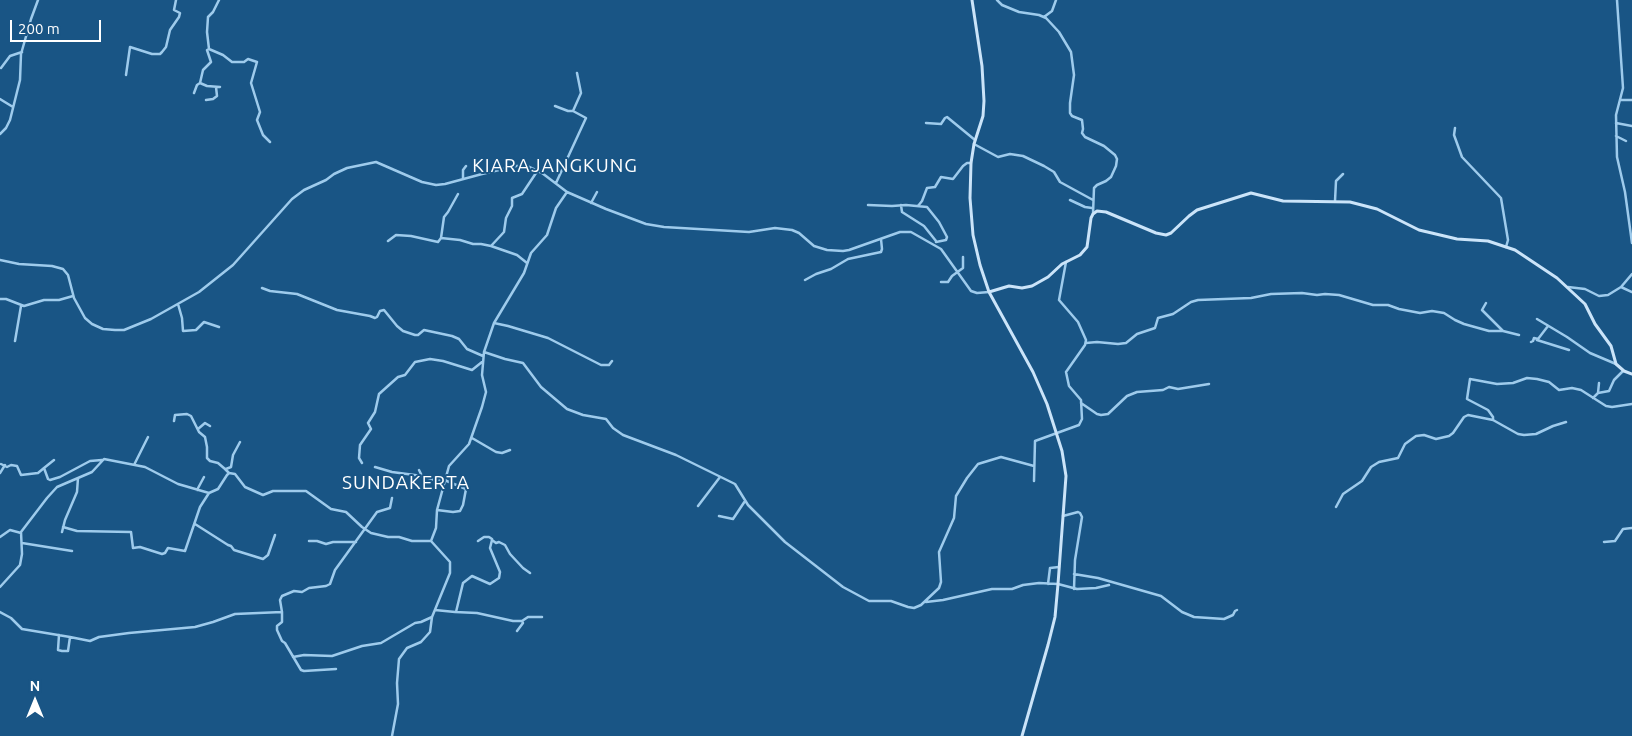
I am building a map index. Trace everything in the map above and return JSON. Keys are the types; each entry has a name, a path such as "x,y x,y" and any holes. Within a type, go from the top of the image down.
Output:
{"main road":[{"path":"972,0 982,66 984,114 975,142 971,163 970,198 973,235 989,292 1037,380 1047,404 1062,451 1066,476 1054,617 1050,638 1022,736"},
{"path":"989,292 1009,286 1022,288 1032,286 1048,277 1066,262 1080,255 1088,244 1092,214 1097,211 1102,211 1160,235 1166,235 1172,233 1188,216 1197,210 1249,193 1283,200 1350,202 1377,209 1420,230 1457,239 1488,241 1515,250 1557,278 1588,309 1595,324 1611,346 1616,364 1624,371 1632,374"}],"street":[{"path":"0,134 8,126 20,80 20,60 38,0"},
{"path":"126,75 130,47 149,54 160,54 166,46 170,30 180,13 174,10 176,0"},
{"path":"194,93 197,85 200,83 203,70 211,62 208,50 208,17 219,0"},
{"path":"997,0 1002,5 1019,12 1044,17 1059,32 1071,52 1074,75 1070,103 1071,115 1082,120 1082,133 1085,137 1104,146 1116,157 1116,166 1112,175 1108,180 1095,186 1092,214"},
{"path":"1044,17 1052,11 1056,0"},
{"path":"1617,0 1623,88 1616,115 1617,157 1625,192 1632,243"},
{"path":"209,49 221,54 232,62 244,62 248,59 257,62 251,83 260,112 258,120 263,135 270,142"},
{"path":"1,68 10,56 22,52"},
{"path":"573,111 581,93 577,73"},
{"path":"200,83 218,87 217,96 206,100"},
{"path":"0,99 13,107"},
{"path":"1620,100 1632,100"},
{"path":"555,106 573,111 586,118 556,183"},
{"path":"926,123 941,124 947,117 975,142 998,157 1010,154 1023,156 1054,172 1060,182 1093,200"},
{"path":"1616,123 1632,126"},
{"path":"1454,128 1454,135 1462,157 1500,198 1508,240 1506,247"},
{"path":"1616,136 1626,141"},
{"path":"0,260 19,264 52,266 62,269 68,275 73,296 82,315 88,321 104,328 115,330 127,329 139,325 199,292 230,268 280,211 304,190 342,170 376,162 430,185 445,184 529,166 538,170 567,192 646,224 664,227 749,232 775,228 792,230 799,233 814,246 828,250 849,250 900,232 907,232 936,244 946,240 946,235 939,222 926,207 868,205"},
{"path":"918,206 927,188 936,187 940,177 953,178 966,163 971,163"},
{"path":"463,179 463,170 466,166"},
{"path":"491,246 504,232 506,218 512,206 512,198 522,194 538,170"},
{"path":"1335,201 1336,181 1343,174"},
{"path":"431,541 436,528 436,510 450,464 466,448 472,438 486,393 482,375 482,362 494,323 524,273 533,250 546,235 556,208 567,192"},
{"path":"591,203 597,192"},
{"path":"388,241 394,235 411,236 435,243 438,242 441,238 444,217 458,194"},
{"path":"1070,200 1085,208 1092,208"},
{"path":"901,205 902,212 924,226 971,291 976,293 989,292"},
{"path":"441,238 491,246 517,255 527,263"},
{"path":"805,280 850,259 862,258 880,252 882,249 881,239"},
{"path":"941,282 948,282 952,276 958,273 964,266 963,257"},
{"path":"1034,481 1035,442 1080,424 1082,418 1080,400 1069,386 1066,371 1086,343 1086,339 1078,322 1059,300 1066,262"},
{"path":"1567,288 1586,288 1596,295 1604,296 1616,291 1632,274"},
{"path":"1620,287 1632,292"},
{"path":"262,288 270,291 298,294 337,310 375,318 380,311 384,310 396,326 403,331 418,335 424,330 452,336 468,349 483,356"},
{"path":"1086,343 1127,343 1137,334 1155,328 1158,318 1173,314 1198,300 1251,298 1271,294 1302,292 1316,295 1339,295 1366,304 1376,306 1388,304 1399,309 1420,313 1444,313 1464,324 1489,331 1503,331 1519,336"},
{"path":"0,299 6,299 21,306 44,300 59,300 73,296"},
{"path":"1486,303 1482,310 1503,331"},
{"path":"178,304 183,331 196,330 204,322 219,326"},
{"path":"15,341 21,306"},
{"path":"1537,319 1567,336 1590,354 1616,364"},
{"path":"494,323 548,338 600,365 609,364 612,361"},
{"path":"1537,340 1548,326"},
{"path":"1531,342 1534,338 1569,350"},
{"path":"484,352 505,360 523,363 541,387 567,409 583,415 606,419 613,428 623,435 676,456 736,485 745,501 785,542 836,581 869,601 891,602 910,608 925,602 940,586 939,552 954,518 956,496 978,464 1000,457 1034,466"},
{"path":"362,463 359,458 360,445 371,429 368,423 375,412 379,394 398,377 406,375 414,362 430,359 472,370 482,362"},
{"path":"1593,398 1598,393 1610,390 1614,380 1624,371"},
{"path":"1493,420 1488,410 1468,400 1470,379 1497,384 1513,383 1527,378 1537,379 1549,382 1559,390 1579,389 1609,407 1632,404"},
{"path":"1598,393 1599,383"},
{"path":"1081,403 1097,414 1108,414 1127,396 1137,392 1162,390 1169,386 1178,389 1209,384"},
{"path":"174,421 175,415 189,415 192,417 198,430 205,437 207,458 228,473 235,474 245,486 264,495 274,491 307,491 331,509 346,512 365,530 371,533 389,538 399,537 413,541 431,541 448,559 451,566 449,577 432,617 431,627 423,641 409,647 399,660 398,704 392,736"},
{"path":"1336,507 1343,494 1362,480 1371,467 1379,462 1398,458 1405,444 1416,436 1424,435 1436,439 1449,436 1464,417 1468,415 1493,420 1518,434 1524,435 1536,434 1566,422"},
{"path":"198,430 205,423 210,426"},
{"path":"134,465 148,437"},
{"path":"472,438 496,452 502,453 510,450"},
{"path":"226,470 232,467 233,456 240,442"},
{"path":"0,474 3,465 7,467 11,465 17,466 21,475 38,473 54,460"},
{"path":"0,587 20,565 21,533 30,520 56,488 92,472 102,460"},
{"path":"44,468 50,480 60,477 90,461 102,460 152,470 178,484 209,493"},
{"path":"375,467 438,481 442,479 466,489 464,505 460,510 456,512 436,510"},
{"path":"419,470 422,476"},
{"path":"63,527 77,531 131,532 133,548 140,547 164,554 168,548 186,551 200,507 209,493 218,489 228,473"},
{"path":"197,490 204,477"},
{"path":"698,506 720,477"},
{"path":"62,532 77,492 78,478"},
{"path":"336,669 303,671 276,628 282,622 280,600 282,596 294,591 303,592 309,588 329,585 336,570 377,512 390,508 392,498"},
{"path":"719,516 733,519 745,501"},
{"path":"1063,516 1076,512 1081,515 1074,588"},
{"path":"195,524 231,546 234,550 263,558 268,555 276,535"},
{"path":"1604,542 1615,541 1623,529 1632,528"},
{"path":"0,537 10,530 21,533"},
{"path":"478,541 486,537 496,543 500,542 505,546 509,554 523,568 530,572"},
{"path":"456,612 462,584 472,576 490,584 499,579 500,572 490,548 492,540"},
{"path":"309,541 326,544 333,542 356,542"},
{"path":"22,543 72,550"},
{"path":"1048,584 1050,568 1059,567"},
{"path":"1074,574 1098,578 1160,596 1182,612 1194,617 1224,619 1233,616 1234,611 1237,610"},
{"path":"925,602 1039,583 1058,584 1074,588 1096,588 1109,585"},
{"path":"435,610 477,613 513,621 542,617"},
{"path":"0,612 11,618 22,629 59,634 90,641 101,637 196,627 235,614 282,612"},
{"path":"293,656 332,656 362,646 381,643 414,623 432,617"},
{"path":"517,631 523,623 522,621"},
{"path":"59,634 58,650 60,651 68,651 70,636"}],"district":[{"name":"KIARAJANGKUNG","path":"555,166"},
{"name":"SUNDAKERTA","path":"406,483"}]}
